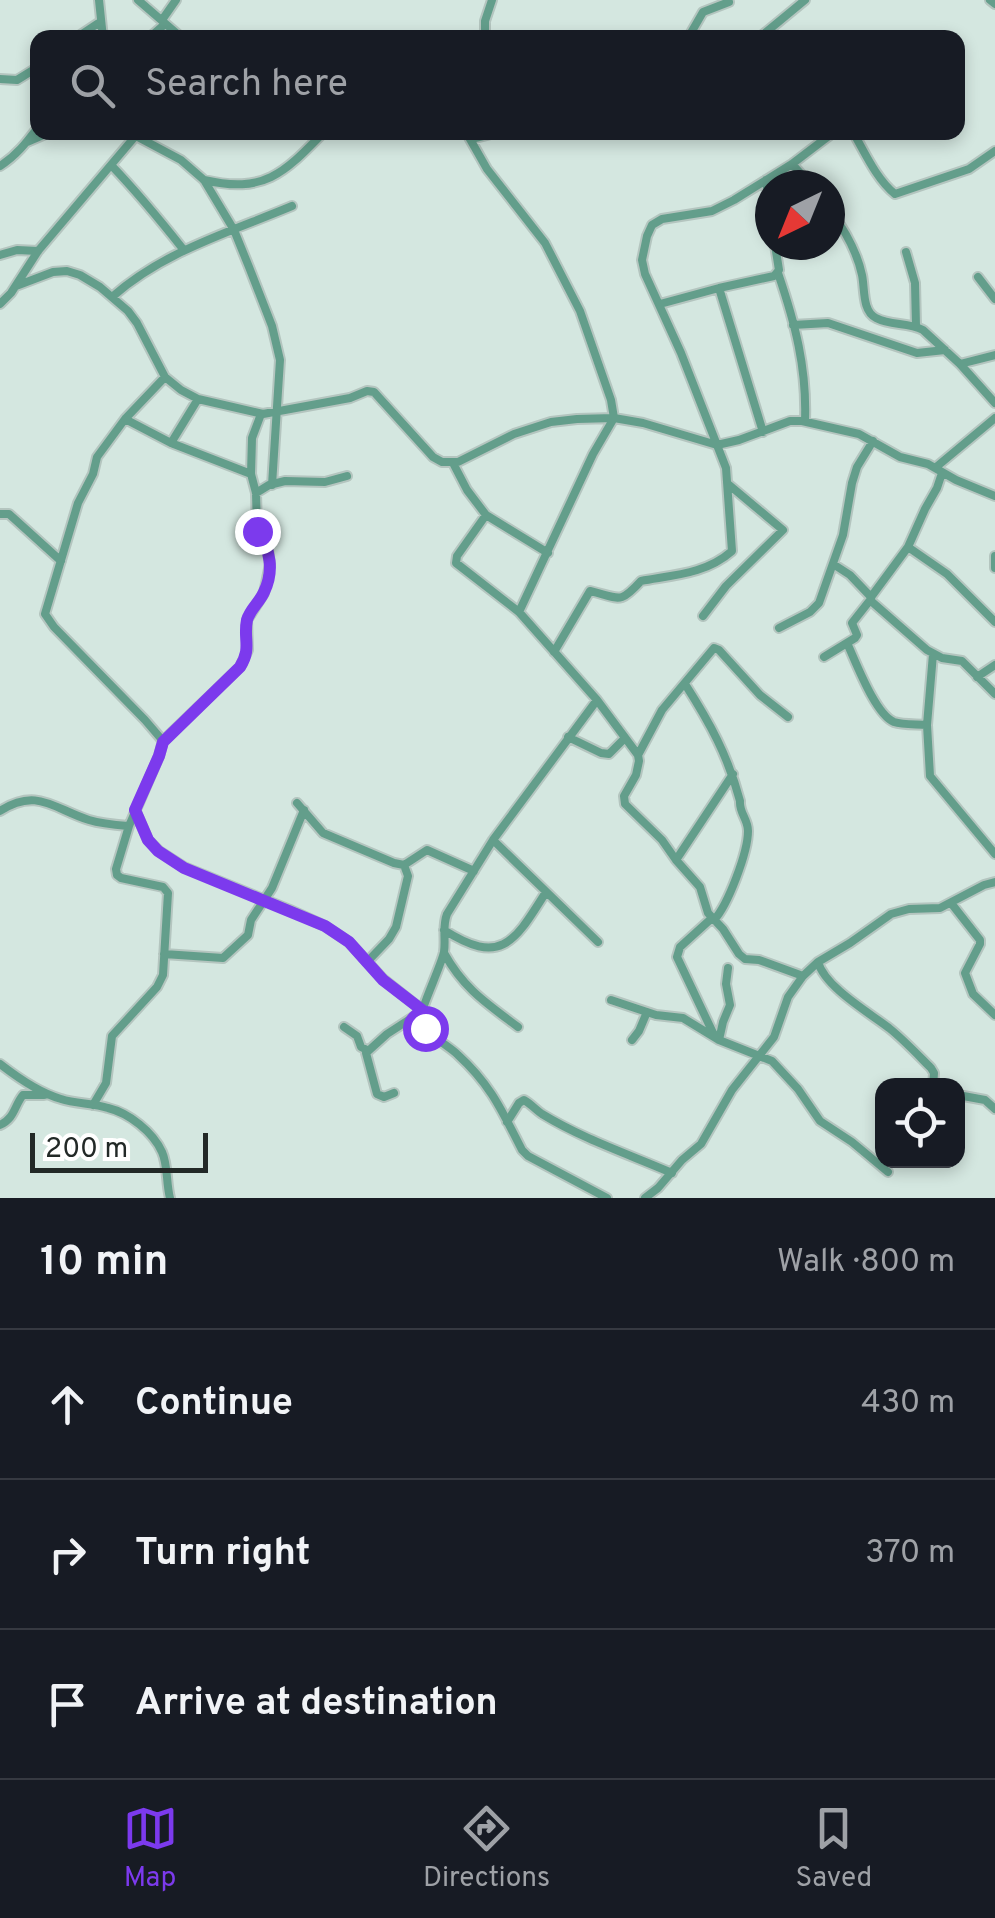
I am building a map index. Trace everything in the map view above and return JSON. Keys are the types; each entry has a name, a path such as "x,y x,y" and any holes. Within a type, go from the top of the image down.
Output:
{"street":[{"path":"99,0 102,30"},
{"path":"138,0 173,30"},
{"path":"156,30 176,0"},
{"path":"485,30 492,0"},
{"path":"769,30 805,0"},
{"path":"691,30 702,12 729,2"},
{"path":"88,30 100,22"},
{"path":"0,79 17,80 30,72"},
{"path":"0,166 30,138"},
{"path":"27,142 32,140"},
{"path":"0,304 132,140"},
{"path":"147,140 181,160 204,180 234,230 272,326 280,360 272,486"},
{"path":"204,180 244,185 275,177 316,140"},
{"path":"470,140 544,243 572,294 614,418 593,454 519,612"},
{"path":"782,170 824,140"},
{"path":"858,140 895,194 968,168 995,152"},
{"path":"792,164 797,170"},
{"path":"111,165 184,249"},
{"path":"554,652 590,591 619,598 631,593 641,581 700,570 731,553 726,468 642,260 652,225 712,210 755,186"},
{"path":"112,297 148,269 184,249 292,206"},
{"path":"845,234 862,274 867,309 872,316 916,326 960,364 995,403"},
{"path":"0,255 17,250 38,252"},
{"path":"906,252 915,284 916,326"},
{"path":"777,260 803,360 806,421"},
{"path":"0,286 13,290 67,270 80,275 112,297 137,323 166,377 180,390 198,399 261,414 371,391 442,462 472,457 514,434 551,422 614,418 717,445 790,422 806,421 846,430 995,496"},
{"path":"660,304 778,273"},
{"path":"978,276 995,299"},
{"path":"719,288 763,432"},
{"path":"793,324 828,324 917,353 945,350"},
{"path":"960,364 995,355"},
{"path":"163,742 45,615 78,503 97,457 166,377"},
{"path":"171,444 198,399"},
{"path":"93,1105 106,1083 112,1036 163,974 166,889 117,874 129,826 163,742 246,658 247,620 264,592 270,564 266,544 256,528 256,493 251,474 252,438 261,414"},
{"path":"824,656 857,636 851,625 908,547 938,488 939,471 995,418"},
{"path":"125,420 171,444 251,474"},
{"path":"779,628 816,608 843,535 857,467 873,441"},
{"path":"453,462 486,515 548,554"},
{"path":"256,493 285,481 325,482 346,476"},
{"path":"703,616 726,586 782,530 728,484"},
{"path":"0,514 9,514 62,562"},
{"path":"486,515 456,562 519,612 597,700 638,755"},
{"path":"908,547 947,574 995,622"},
{"path":"995,556 995,568"},
{"path":"833,564 850,575 902,629 933,654 958,659 995,694"},
{"path":"846,644 888,718 927,726"},
{"path":"788,717 760,695 716,648 712,650 662,710 638,755 636,774 624,800 700,887 706,908 742,957 803,976"},
{"path":"933,654 927,726 932,779 995,854"},
{"path":"977,677 995,665"},
{"path":"685,684 713,729 733,774 739,808 748,824 744,856 726,902 713,919 680,947 676,957 717,1038"},
{"path":"394,1093 384,1097 378,1094 366,1060 367,1050 422,1011 444,952 447,914 493,840 597,700"},
{"path":"568,737 600,754 608,754 625,738"},
{"path":"676,860 733,774"},
{"path":"0,811 30,799 47,802 87,820 129,826"},
{"path":"164,954 223,958 248,935 252,920 280,870 301,807 323,832 394,863 404,865 426,850 474,872"},
{"path":"135,810 148,840 184,868 325,926 349,942 396,992 422,1011 425,1028 484,1081 528,1156 606,1198"},
{"path":"493,840 598,942"},
{"path":"367,962 396,928 408,876 404,865"},
{"path":"645,1198 701,1144 732,1090 774,1037 788,997 818,962 891,914 940,908 995,882"},
{"path":"444,930 475,946 504,946 546,892"},
{"path":"951,903 980,940 965,973 973,994 995,1016"},
{"path":"444,952 459,979 518,1028"},
{"path":"818,962 831,982 893,1031 931,1068 934,1078"},
{"path":"717,1038 730,1004 726,987 728,968"},
{"path":"611,1000 683,1018 717,1038 772,1061 820,1121 888,1172"},
{"path":"632,1040 647,1012"},
{"path":"344,1027 367,1050"},
{"path":"0,1064 49,1095"},
{"path":"0,1125 6,1123 16,1111 18,1101 27,1094 117,1110 154,1140 164,1158 170,1198"},
{"path":"965,1096 994,1104"},
{"path":"508,1122 524,1100 567,1128 672,1173"}],"route":[{"path":"257,531 266,544 270,564 264,592 247,620 246,658 163,742 135,810 152,846 184,868 290,910 349,942 383,980 422,1010 425,1028"}]}
